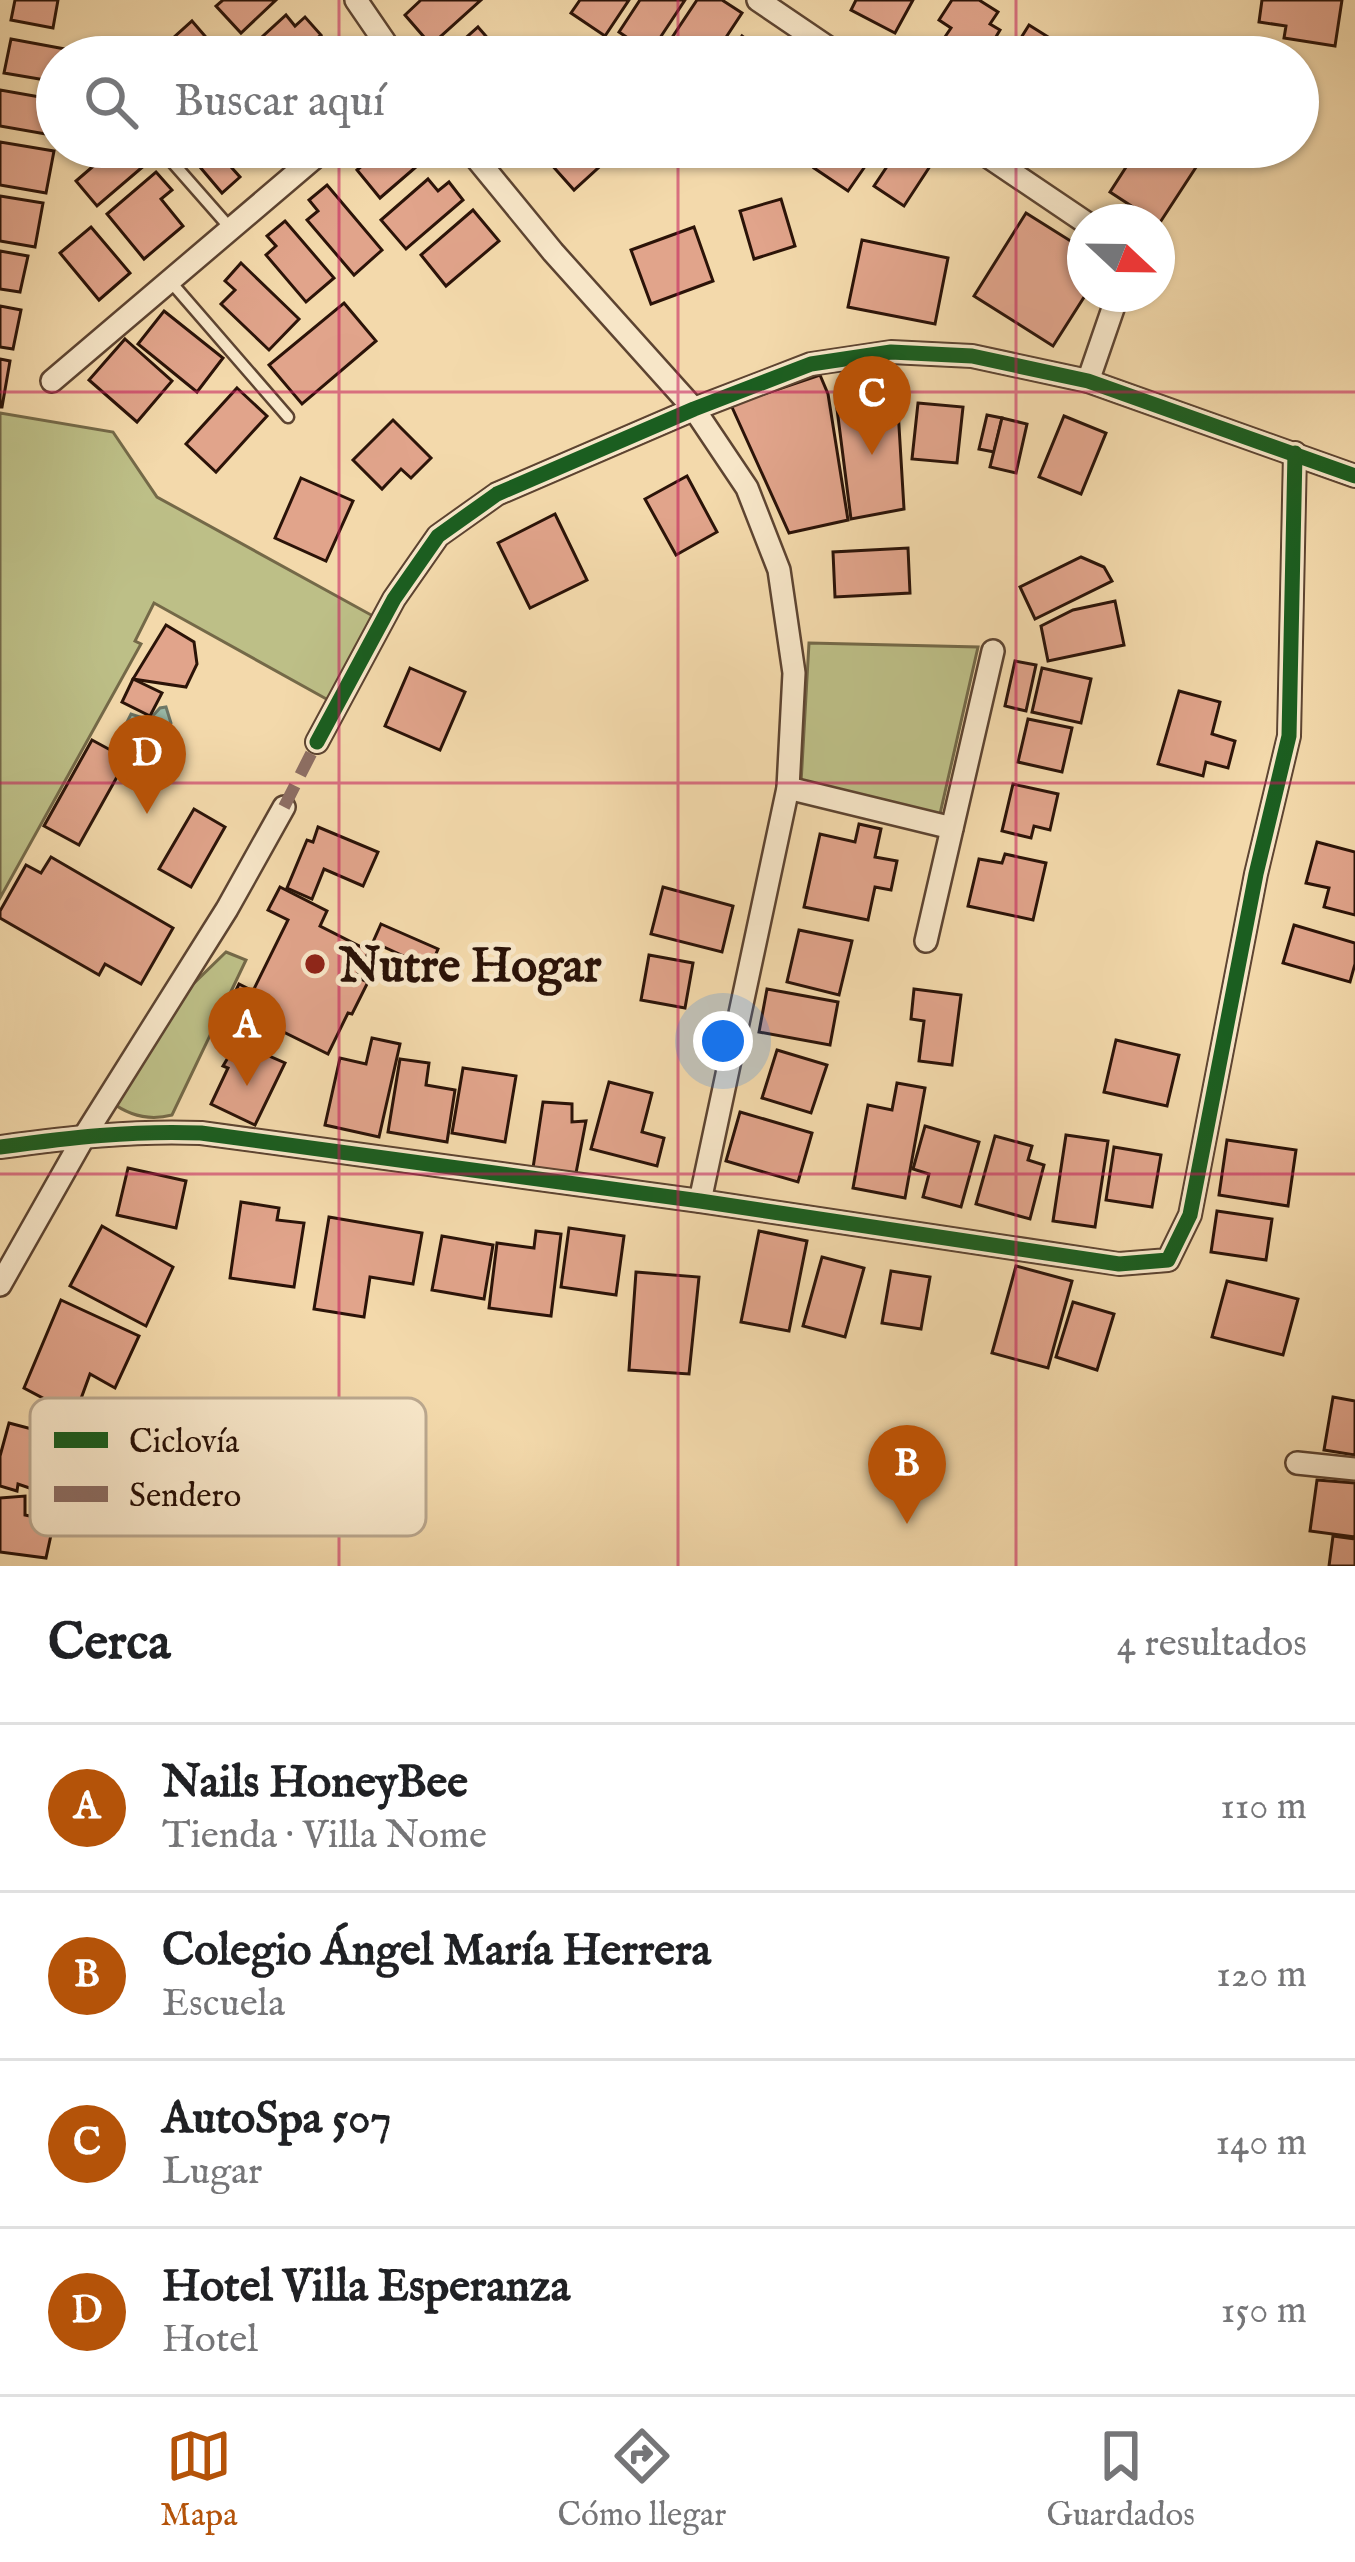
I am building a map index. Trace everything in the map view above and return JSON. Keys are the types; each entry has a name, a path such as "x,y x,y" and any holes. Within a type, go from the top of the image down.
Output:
{"street":[{"path":"356,0 380,36"},
{"path":"758,0 811,36"},
{"path":"52,382 302,168"},
{"path":"484,168 694,409 746,488 779,570 794,673 788,788 700,1201"},
{"path":"1005,168 1067,210"},
{"path":"1088,381 1112,312"},
{"path":"317,742 394,599 438,536 497,494 812,364 891,352 972,356 1088,381 1355,476"},
{"path":"0,1147 149,1131 201,1133 1119,1264 1168,1260 1190,1215 1256,874 1289,736 1295,453"},
{"path":"926,941 994,652"},
{"path":"788,788 952,829"},
{"path":"0,1285 85,1136 227,910 284,807"},
{"path":"1298,1463 1355,1469"}],"lane":[{"path":"177,168 231,229"},
{"path":"170,281 288,416"}],"green space":[{"path":"0,413 113,432 157,497 373,616 330,701 154,603 135,641 141,644 0,898"},
{"path":"809,643 978,647 940,814 801,783"},
{"path":"226,952 246,960 172,1115 140,1116 110,1101 185,992"}],"shaded area":[{"path":"166,707 171,723 158,745 143,764 132,762 137,751 117,742 131,714 149,720"}],"building":[{"path":"15,0 58,0 53,28 11,20"},
{"path":"223,0 276,0 241,33 216,6"},
{"path":"421,0 481,0 441,36 423,36 405,15"},
{"path":"580,0 629,0 605,36 571,13"},
{"path":"640,0 685,0 661,36 619,32"},
{"path":"697,0 722,0 742,13 727,36 673,36"},
{"path":"856,0 913,0 895,33 851,10"},
{"path":"952,0 979,0 998,12 990,24 1000,30 996,36 946,36 951,28 939,20"},
{"path":"1262,0 1342,0 1335,46 1319,43 1319,36 1284,36 1286,26 1259,22"},
{"path":"286,15 295,26 305,17 321,35 320,36 263,36"},
{"path":"192,21 205,36 175,36"},
{"path":"1029,25 1047,36 1022,36"},
{"path":"11,39 36,44 36,78 4,73"},
{"path":"0,90 36,96 36,132 0,126"},
{"path":"0,142 36,148 36,168 51,168 46,193 0,185"},
{"path":"91,168 141,168 97,206 76,181"},
{"path":"201,168 232,168 240,177 222,193"},
{"path":"359,168 415,168 380,198"},
{"path":"554,168 598,168 574,190"},
{"path":"814,168 864,168 848,191"},
{"path":"886,168 929,168 904,206 874,186"},
{"path":"1125,168 1196,168 1172,204 1128,204 1110,192"},
{"path":"156,172 172,190 161,199 183,226 144,259 107,214"},
{"path":"428,179 438,191 449,182 463,200 406,249 381,220"},
{"path":"327,185 382,250 354,275 307,220 318,211 309,200"},
{"path":"0,196 43,203 35,247 0,241"},
{"path":"781,199 795,246 754,259 740,211"},
{"path":"473,210 499,241 446,286 421,255"},
{"path":"1026,213 1067,239 1067,312 1075,312 1053,346 974,296"},
{"path":"285,221 334,278 306,302 266,255 276,246 267,236"},
{"path":"91,227 130,273 99,300 60,253"},
{"path":"694,227 713,281 651,304 631,250"},
{"path":"862,240 948,258 935,324 848,307"},
{"path":"0,251 28,256 20,292 0,289"},
{"path":"241,263 299,319 269,350 221,304 235,290 225,281"},
{"path":"344,303 376,341 302,404 269,365"},
{"path":"0,306 21,310 13,349 0,347"},
{"path":"164,311 223,358 197,392 138,344"},
{"path":"125,339 172,381 137,422 89,380"},
{"path":"0,359 10,361 2,407 0,407"},
{"path":"820,375 828,394 848,520 789,533 731,405"},
{"path":"237,388 267,416 216,472 186,444"},
{"path":"897,393 904,509 851,519 836,401"},
{"path":"918,403 963,407 957,463 912,459"},
{"path":"987,415 1002,418 994,452 979,449"},
{"path":"1064,416 1106,433 1081,494 1039,477"},
{"path":"1002,418 1027,424 1016,473 990,467"},
{"path":"393,420 431,458 411,478 401,469 382,489 353,460"},
{"path":"687,476 717,532 676,555 645,499"},
{"path":"301,478 353,501 326,561 275,538"},
{"path":"555,514 587,580 530,608 498,543"},
{"path":"908,548 910,593 835,597 833,552"},
{"path":"1081,557 1104,567 1112,581 1035,619 1020,587"},
{"path":"1115,601 1124,645 1048,661 1041,626 1073,610"},
{"path":"166,625 194,642 197,664 186,687 133,679"},
{"path":"1015,661 1036,665 1026,711 1005,706"},
{"path":"410,668 465,692 440,750 385,726"},
{"path":"1042,668 1091,679 1081,723 1032,712"},
{"path":"133,679 162,693 150,716 122,702"},
{"path":"1179,691 1220,702 1212,734 1235,741 1228,768 1206,762 1203,776 1158,764"},
{"path":"1028,719 1072,728 1062,772 1018,762"},
{"path":"92,740 127,759 79,845 44,826"},
{"path":"1013,784 1058,794 1050,830 1034,826 1031,838 1002,831"},
{"path":"194,809 225,827 191,887 159,869"},
{"path":"859,824 881,829 875,857 897,861 891,890 875,887 868,920 804,907 820,834 855,842"},
{"path":"318,827 378,852 363,886 324,869 312,899 287,888 307,840 313,842"},
{"path":"1317,842 1355,852 1355,915 1324,907 1329,888 1306,883"},
{"path":"1005,854 1046,863 1033,920 968,906 979,859 1002,863"},
{"path":"51,857 173,928 141,984 105,964 99,975 0,918 26,865 41,873"},
{"name":"Nutre Hogar","path":"280,887 327,911 320,926 369,951 356,977 368,982 328,1054 229,1005 239,984 253,991 288,920 268,910"},
{"path":"663,887 733,906 722,952 651,934"},
{"path":"381,924 438,949 430,968 373,942"},
{"path":"1294,925 1355,943 1350,982 1283,963"},
{"path":"799,930 852,941 839,995 787,982"},
{"path":"649,955 693,963 685,1008 641,1000"},
{"path":"767,989 838,1002 830,1045 759,1032"},
{"path":"914,989 961,995 952,1065 919,1061 924,1021 911,1019"},
{"path":"241,1036 285,1063 255,1125 211,1104 228,1068 223,1066"},
{"path":"372,1038 400,1044 379,1137 325,1125 340,1058 366,1064"},
{"path":"1116,1040 1179,1055 1167,1106 1104,1092"},
{"path":"777,1050 827,1065 811,1113 762,1098"},
{"path":"400,1059 429,1063 426,1085 455,1090 447,1142 388,1132"},
{"path":"463,1068 516,1076 505,1142 452,1133"},
{"path":"609,1082 652,1093 642,1132 664,1138 657,1166 591,1149"},
{"path":"897,1083 925,1088 905,1198 853,1188 868,1105 892,1110"},
{"path":"543,1102 572,1104 572,1122 586,1121 576,1173 533,1168"},
{"path":"740,1112 812,1133 798,1182 726,1161"},
{"path":"925,1126 979,1142 961,1207 923,1197 929,1174 913,1169"},
{"path":"1066,1135 1108,1141 1095,1227 1053,1221"},
{"path":"995,1136 1032,1146 1028,1160 1044,1165 1030,1219 976,1204"},
{"path":"1227,1140 1296,1150 1288,1206 1219,1195"},
{"path":"1114,1147 1161,1155 1152,1207 1106,1200"},
{"path":"128,1168 186,1181 176,1228 117,1215"},
{"path":"241,1202 279,1208 277,1220 304,1223 294,1287 230,1278"},
{"path":"1217,1211 1272,1219 1266,1260 1211,1252"},
{"path":"329,1217 422,1233 413,1284 370,1277 364,1317 314,1309"},
{"path":"102,1226 173,1267 146,1326 70,1286"},
{"path":"569,1228 624,1236 616,1295 561,1287"},
{"path":"536,1231 561,1234 551,1316 489,1308 497,1243 534,1248"},
{"path":"759,1231 807,1241 789,1331 741,1322"},
{"path":"442,1236 493,1245 484,1299 432,1290"},
{"path":"822,1257 864,1268 845,1337 803,1326"},
{"path":"1016,1266 1072,1281 1048,1368 992,1353"},
{"path":"891,1271 930,1277 921,1329 882,1323"},
{"path":"636,1272 699,1277 689,1374 629,1370"},
{"path":"1227,1281 1298,1299 1283,1355 1212,1337"},
{"path":"61,1300 139,1336 115,1388 90,1374 81,1398 43,1398 24,1388"},
{"path":"1073,1302 1114,1314 1097,1370 1056,1357"},
{"path":"1333,1397 1355,1401 1355,1455 1324,1450"},
{"path":"9,1423 30,1429 30,1488 18,1484 17,1491 0,1486 0,1456"},
{"path":"1317,1480 1355,1483 1355,1537 1310,1531"},
{"path":"25,1496 30,1536 51,1536 46,1558 0,1552 0,1498"},
{"path":"1333,1536 1355,1539 1355,1566 1329,1566"}],"marked path":[{"path":"284,807 317,742"}],"cycle path":[{"path":"317,742 394,599 438,536 497,494 811,364 891,352 972,356 1088,381 1355,476"},
{"path":"0,1147 125,1134 201,1133 1119,1264 1168,1260 1190,1215 1256,874 1289,736 1295,453"}],"place":[{"name":"AutoSpa 507","path":"872,455"},
{"name":"Hotel Villa Esperanza","path":"147,814"},
{"name":"Nutre Hogar","path":"315,964"},
{"name":"Nails HoneyBee","path":"247,1086"},
{"name":"Colegio Ángel María Herrera","path":"907,1524"}]}
